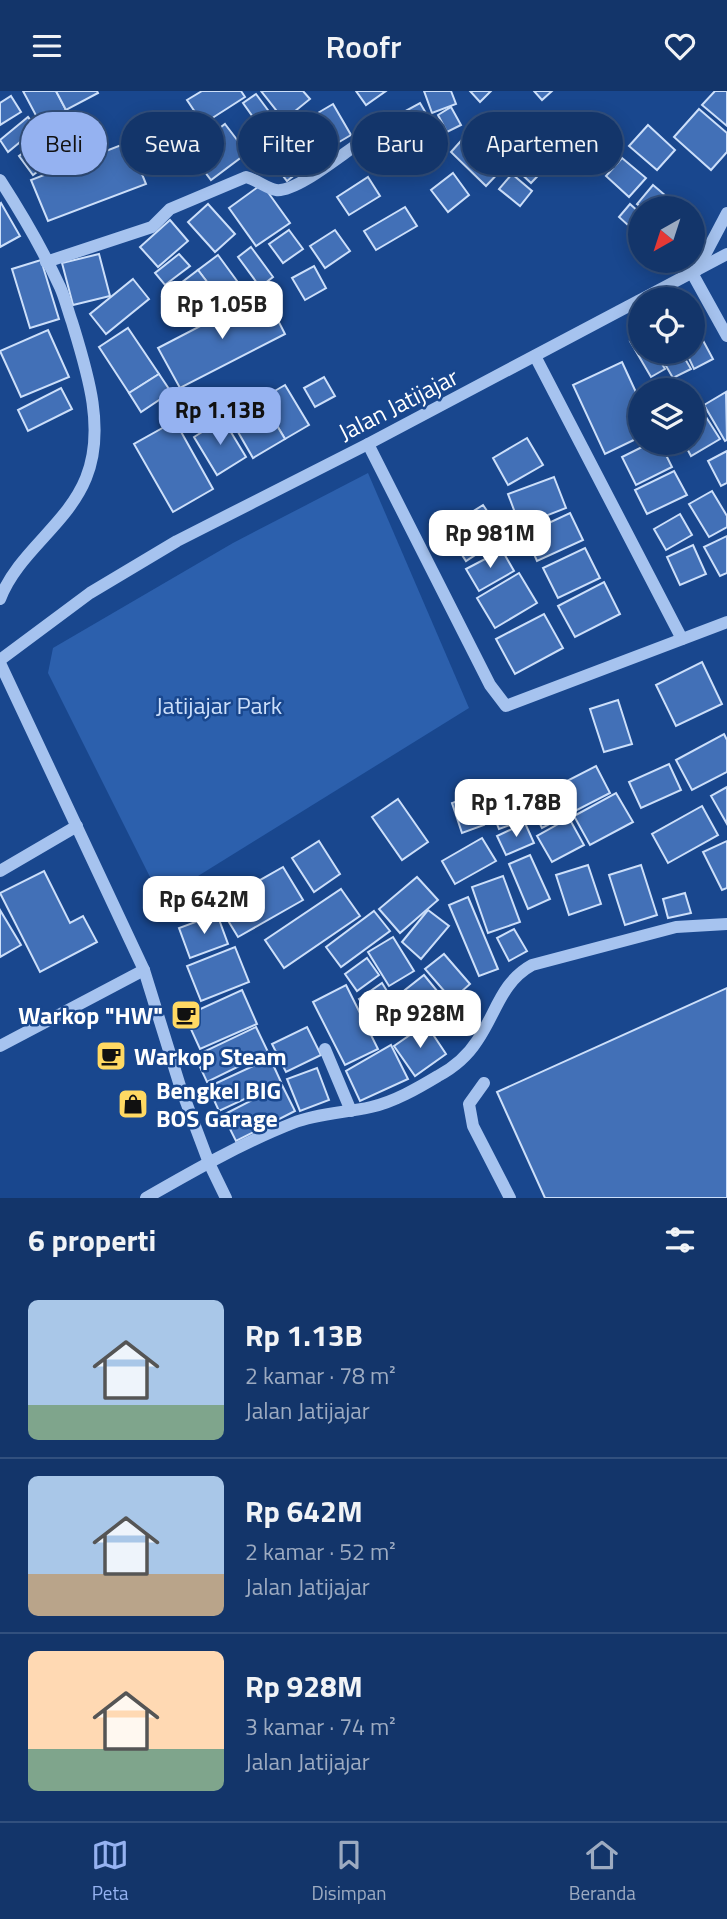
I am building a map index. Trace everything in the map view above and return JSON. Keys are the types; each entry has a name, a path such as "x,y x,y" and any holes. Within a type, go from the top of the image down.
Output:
{"street":[{"path":"46,262 152,227 170,209 246,177 258,180 275,191 291,189 352,148"},
{"path":"0,180 61,289 93,403 94,450 86,480 64,514 20,564 0,599"},
{"path":"705,252 727,213"},
{"name":"Jalan Jatijajar","path":"705,266 727,254"},
{"name":"Jalan Jatijajar","path":"666,287 692,273"},
{"path":"695,273 727,336"},
{"name":"Jalan Jatijajar","path":"226,1198 209,1163 180,1086 144,970 0,661 90,593 132,567 248,503 368,444 628,307"},
{"path":"535,356 682,639"},
{"path":"368,444 490,685 506,706 727,622"},
{"path":"0,871 78,826"},
{"path":"146,1198 209,1163 291,1123 371,1107 440,1076 465,1056 478,1040 508,986 533,965 676,927 727,924"},
{"path":"0,1046 144,970"},
{"path":"325,1049 351,1111"},
{"path":"484,1083 469,1104 473,1126 510,1198"}],"green space":[{"name":"Jatijajar Park","path":"368,473 469,708 161,899 48,673 53,648 233,543"}],"building":[{"path":"23,91 56,91 66,110 62,112 34,112"},
{"path":"56,91 97,91 98,93 66,110"},
{"path":"202,91 241,91 245,97 222,112 195,112 187,100"},
{"path":"261,91 303,91 310,99 294,112 278,112"},
{"path":"356,91 386,91 366,105"},
{"path":"424,91 451,91 456,104 432,112"},
{"path":"470,91 491,91 480,102"},
{"path":"534,91 552,91 542,100"},
{"path":"715,91 727,91 727,126 702,105"},
{"path":"256,94 269,112 249,112 243,103"},
{"path":"11,96 21,112 0,125 0,103"},
{"path":"420,103 425,112 404,112"},
{"path":"333,104 338,112 319,112"},
{"path":"451,107 461,125 448,132 448,112 443,112"},
{"path":"699,109 727,133 727,152 711,170 674,137"},
{"path":"338,113 351,135 338,143"},
{"path":"21,123 21,141 8,152 0,140"},
{"path":"224,125 238,141 238,160 224,170"},
{"path":"648,125 675,150 657,170 629,146"},
{"path":"462,140 462,163 451,152"},
{"path":"121,145 121,175 142,175 146,184 48,221 31,180 44,175 107,175 107,151"},
{"path":"623,159 646,178 628,196 606,176 623,175"},
{"path":"453,173 469,195 448,212 431,190"},
{"path":"282,175 294,175 287,181"},
{"path":"475,175 496,175 486,186"},
{"path":"513,175 532,191 520,206 499,189"},
{"path":"523,175 539,175 531,183"},
{"path":"368,177 380,196 349,215 337,197"},
{"path":"262,184 290,223 256,246 229,208"},
{"path":"653,185 666,196 644,196"},
{"path":"0,204 20,236 0,247"},
{"path":"208,204 235,234 215,252 188,222"},
{"path":"628,206 628,225 619,217"},
{"path":"405,207 417,226 376,250 364,231"},
{"path":"170,220 188,241 158,267 140,247"},
{"path":"289,230 303,249 283,263 269,244"},
{"path":"335,230 350,251 325,268 310,246"},
{"path":"251,247 273,277 260,287 238,257"},
{"path":"99,254 110,296 73,305 62,263"},
{"path":"179,254 190,266 165,285 155,273"},
{"path":"218,255 237,281 217,295 198,270"},
{"path":"41,260 59,319 30,328 12,269"},
{"path":"314,266 326,288 305,300 292,278"},
{"path":"198,270 217,295 196,311 177,286"},
{"path":"133,279 149,299 106,334 90,314"},
{"path":"177,286 196,311 181,323 162,297"},
{"path":"264,293 285,334 180,388 158,348"},
{"path":"128,328 159,374 129,393 99,347"},
{"path":"48,330 69,377 21,397 0,351"},
{"path":"705,344 713,359 705,363"},
{"path":"622,362 629,378 628,443 605,454 573,385"},
{"path":"643,364 662,364 665,369 651,377"},
{"path":"665,364 688,364 691,369 673,378"},
{"path":"159,374 171,392 141,412 129,393"},
{"path":"324,377 335,396 315,407 304,388"},
{"path":"285,385 309,425 285,439 261,399"},
{"path":"61,388 72,409 28,431 18,410"},
{"path":"726,392 727,440 725,441 705,404"},
{"path":"261,399 285,439 253,458 230,418"},
{"path":"705,415 720,439 705,448"},
{"path":"223,419 246,457 217,475 194,437"},
{"path":"175,421 213,489 173,512 134,444"},
{"path":"527,438 543,465 508,485 493,458"},
{"path":"727,451 727,483 721,486 708,461"},
{"path":"628,454 666,455 672,467 636,485 622,457"},
{"path":"674,471 687,495 647,514 635,490"},
{"path":"554,477 566,508 520,526 508,494"},
{"path":"712,491 727,516 727,527 709,537 689,504"},
{"path":"483,505 504,536 466,561 445,529"},
{"path":"570,513 583,540 537,561 525,534"},
{"path":"680,514 692,535 666,550 654,529"},
{"path":"727,536 727,573 720,576 704,547"},
{"path":"693,545 706,574 680,585 667,557"},
{"path":"585,548 600,578 558,598 543,568"},
{"path":"502,550 514,571 479,591 466,569"},
{"path":"519,573 537,603 495,628 477,598"},
{"path":"604,582 620,614 575,637 558,606"},
{"path":"544,614 563,648 515,674 496,639"},
{"path":"702,662 722,704 676,726 656,685"},
{"path":"618,700 632,744 604,752 590,709"},
{"path":"724,734 727,740 727,772 692,790 676,760"},
{"path":"669,764 681,790 641,808 629,782"},
{"path":"596,766 610,793 542,828 528,801"},
{"path":"727,787 727,824 711,796"},
{"path":"616,793 633,822 590,845 574,816"},
{"path":"474,795 484,825 462,833 452,803"},
{"path":"398,799 428,842 402,860 372,817"},
{"path":"519,804 524,820 499,829 493,814"},
{"path":"702,806 718,835 668,863 652,834"},
{"path":"569,818 584,845 552,862 537,836"},
{"path":"525,823 534,843 506,855 497,836"},
{"path":"482,838 496,861 455,884 442,861"},
{"path":"319,841 340,874 314,892 292,858"},
{"path":"727,841 727,888 722,890 703,852"},
{"path":"530,855 550,899 528,909 509,864"},
{"path":"588,865 601,904 569,915 556,875"},
{"path":"641,865 657,915 625,925 609,875"},
{"path":"283,867 303,900 238,937 218,904"},
{"path":"44,871 70,923 83,916 97,942 40,972 0,893"},
{"path":"503,876 520,922 488,933 472,887"},
{"path":"417,877 438,900 400,933 379,909"},
{"path":"341,889 360,916 284,968 265,940"},
{"path":"685,893 691,913 668,918 663,899"},
{"path":"468,897 498,969 479,976 449,905"},
{"path":"0,910 21,945 0,957"},
{"path":"428,910 449,926 421,959 402,942"},
{"path":"374,911 390,931 341,967 326,947"},
{"path":"217,914 228,944 190,958 179,928"},
{"path":"514,929 527,951 509,961 497,938"},
{"path":"393,937 414,971 389,986 368,952"},
{"path":"235,947 249,982 201,1001 187,966"},
{"path":"444,954 470,984 452,1000 425,969"},
{"path":"367,958 379,975 357,991 345,974"},
{"path":"424,975 452,1009 433,1024 405,990"},
{"path":"382,983 395,1004 372,1019 359,999"},
{"path":"346,985 378,1049 345,1065 313,1002"},
{"path":"727,988 727,1198 545,1198 497,1092"},
{"path":"242,990 257,1024 200,1049 185,1016"},
{"path":"426,1024 446,1054 415,1076 394,1046"},
{"path":"256,1027 268,1052 207,1082 195,1056"},
{"path":"307,1027 321,1055 286,1072 272,1044"},
{"path":"391,1045 408,1079 360,1101 346,1071"},
{"path":"270,1058 281,1082 219,1111 208,1087"},
{"path":"317,1068 329,1100 300,1111 287,1079"},
{"path":"282,1085 295,1111 236,1141 223,1115"}],"place":[{"name":"Warkop \"HW\"","path":"186,1015"},
{"name":"Warkop Steam","path":"111,1056"},
{"name":"Bengkel BIG BOS Garage","path":"133,1104"}]}
